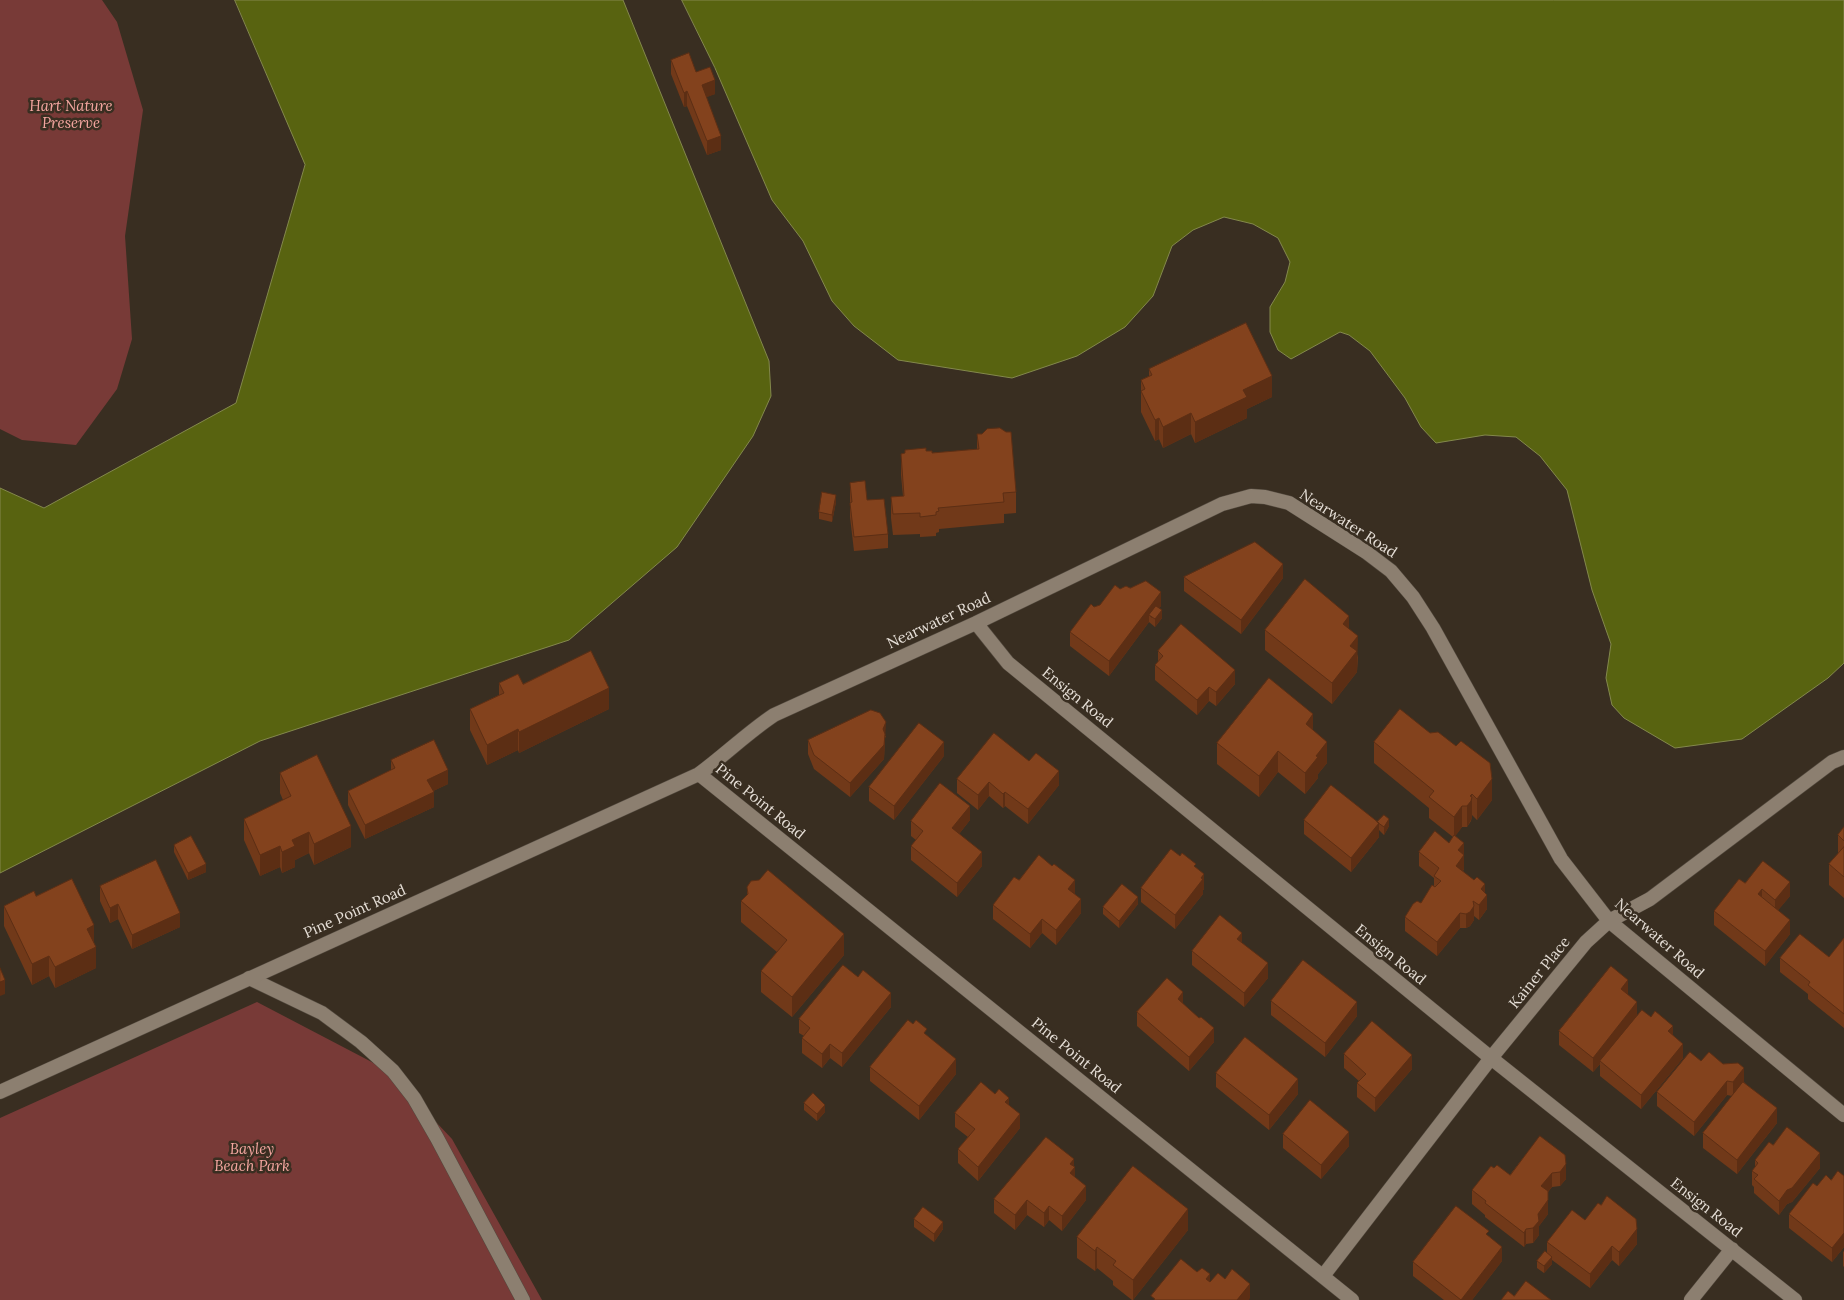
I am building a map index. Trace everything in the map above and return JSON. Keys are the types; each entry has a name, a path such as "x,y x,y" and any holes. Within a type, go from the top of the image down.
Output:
{"street":[{"name":"Nearwater Road","path":"699,774 727,754 749,732 774,715 976,622 1222,504 1251,496 1265,496 1289,504 1366,552 1391,572 1413,597 1433,628 1561,859 1609,921 1844,1115"},
{"name":"Ensign Road","path":"976,622 1008,663 1491,1058 1795,1300"},
{"name":"Kainer Place","path":"1323,1276 1491,1058 1586,942 1609,921 1650,899 1832,762 1844,756"},
{"name":"Pine Point Road","path":"0,1092 699,774 1352,1300"},
{"path":"249,978 322,1013 361,1042 393,1070 414,1098 437,1138 523,1300"},
{"path":"1691,1300 1732,1249"}],"green space":[{"name":"Hart Nature Preserve","path":"0,0 102,0 117,22 143,110 125,236 132,339 117,389 76,445 22,440 0,429"},
{"name":"Bayley Beach Park","path":"257,1002 387,1070 452,1139 542,1300 0,1300 0,1118"}],"shaded area":[{"path":"235,0 623,0 769,361 771,396 753,436 677,547 569,640 260,741 0,873 0,488 44,508 236,403 305,165"},
{"path":"682,0 1844,0 1844,663 1828,678 1742,739 1675,748 1624,718 1612,705 1606,678 1611,644 1592,590 1567,490 1540,456 1516,437 1485,435 1436,443 1421,427 1405,398 1370,351 1349,335 1340,332 1291,359 1278,350 1270,332 1270,307 1285,282 1290,262 1278,238 1253,224 1224,217 1193,230 1172,246 1153,296 1125,327 1077,356 1012,378 898,360 854,326 832,301 803,241 772,200 715,68"}],"building":[{"path":"689,53 696,72 710,67 715,80 702,85 721,136 707,141 687,91 684,93 671,60"},
{"path":"1246,323 1272,376 1243,390 1247,397 1195,422 1191,413 1163,427 1159,418 1155,420 1141,391 1145,389 1141,380 1152,375 1149,369"},
{"path":"1000,428 1006,432 1011,432 1016,492 1003,493 1004,502 938,508 939,511 936,512 936,515 920,517 920,513 893,514 891,497 904,496 901,454 905,453 905,450 926,448 926,451 932,451 932,453 979,449 977,434 982,434 987,429"},
{"path":"865,481 867,500 884,499 888,534 854,537 850,483"},
{"path":"822,492 836,495 832,515 819,512"},
{"path":"1255,542 1283,564 1241,620 1184,577"},
{"path":"1305,579 1349,616 1343,624 1358,636 1350,646 1357,651 1332,683 1265,630"},
{"path":"1146,581 1161,592 1109,661 1070,632 1091,604 1094,607 1100,605 1115,585 1120,589 1126,586 1130,588"},
{"path":"1156,606 1162,610 1155,619 1149,615"},
{"path":"1181,624 1235,670 1216,692 1209,687 1197,700 1155,665 1163,656 1158,651"},
{"path":"591,651 609,688 519,732 518,729 487,745 470,709 504,693 499,683 518,674 523,684"},
{"path":"1269,678 1313,714 1306,724 1327,742 1305,773 1278,751 1259,776 1217,743"},
{"path":"1400,709 1430,733 1438,732 1456,746 1461,741 1490,763 1492,779 1477,799 1472,794 1470,796 1472,797 1471,801 1467,806 1462,806 1454,817 1429,797 1434,791 1374,742"},
{"path":"871,710 880,713 886,722 883,729 885,734 884,745 850,783 814,755 808,740"},
{"path":"919,723 944,742 894,806 869,787"},
{"path":"994,733 1029,761 1036,753 1059,771 1028,809 1005,792 1003,794 989,782 978,795 957,779"},
{"path":"434,740 448,770 427,780 434,792 365,825 348,791 395,768 391,760"},
{"path":"317,755 351,826 314,844 309,832 292,840 295,846 282,852 280,846 260,855 244,819 291,796 280,773"},
{"path":"940,783 970,806 952,828 982,852 957,883 911,846 923,831 911,821"},
{"path":"1331,785 1379,823 1351,858 1304,820"},
{"path":"1384,815 1389,819 1384,827 1377,822"},
{"path":"1844,827 1844,841 1838,835"},
{"path":"1435,831 1449,843 1454,835 1464,843 1458,850 1464,855 1456,866 1474,880 1477,877 1485,884 1481,889 1487,895 1479,905 1473,901 1474,906 1470,912 1466,914 1460,913 1437,942 1405,917 1413,904 1417,901 1421,903 1432,885 1435,887 1441,881 1434,876 1439,868 1419,852"},
{"path":"191,836 206,864 188,873 174,845"},
{"path":"1844,847 1844,877 1829,864"},
{"path":"1171,849 1180,856 1182,853 1196,864 1194,866 1204,874 1201,878 1203,879 1175,915 1141,888"},
{"path":"1039,855 1052,866 1054,864 1075,880 1068,889 1081,899 1056,930 1042,919 1030,934 993,905 1014,877 1019,880"},
{"path":"156,860 180,913 132,935 118,904 110,908 100,886"},
{"path":"1763,861 1790,882 1775,900 1762,889 1758,894 1790,920 1765,951 1714,911 1739,879 1745,883"},
{"path":"768,870 844,934 792,997 761,971 787,940 741,901 748,894 747,887 751,881 759,880"},
{"path":"72,879 94,925 87,929 96,947 55,967 49,956 32,964 4,906 34,891 36,896"},
{"path":"1122,884 1138,897 1119,921 1103,907"},
{"path":"1220,915 1242,933 1237,939 1268,963 1244,993 1192,951"},
{"path":"1800,934 1829,957 1844,938 1844,1014 1808,985 1810,982 1780,958"},
{"path":"1303,960 1357,1002 1325,1043 1271,1001"},
{"path":"843,965 858,977 863,970 891,993 842,1053 830,1044 822,1054 802,1038 810,1028 799,1019"},
{"path":"1611,966 1628,980 1621,989 1637,1002 1593,1058 1559,1031"},
{"path":"0,968 5,980 0,982"},
{"path":"1167,978 1183,992 1178,999 1199,1018 1201,1017 1214,1028 1189,1057 1137,1012"},
{"path":"1642,1010 1651,1017 1655,1011 1673,1026 1668,1031 1683,1044 1641,1095 1600,1061"},
{"path":"908,1020 913,1024 916,1020 927,1029 924,1033 956,1059 919,1106 870,1067"},
{"path":"1372,1021 1412,1055 1375,1098 1357,1083 1366,1074 1344,1054"},
{"path":"1245,1037 1298,1079 1269,1115 1216,1073"},
{"path":"1690,1052 1701,1061 1709,1052 1723,1064 1738,1063 1744,1068 1733,1082 1727,1081 1694,1122 1657,1092"},
{"path":"981,1082 995,1094 999,1089 1009,1098 1005,1102 1020,1114 978,1167 958,1149 975,1129 955,1113"},
{"path":"1743,1082 1777,1108 1737,1160 1703,1133"},
{"path":"813,1093 825,1105 817,1114 804,1103"},
{"path":"1310,1100 1349,1132 1321,1165 1283,1134"},
{"path":"1787,1127 1820,1153 1779,1201 1754,1179 1758,1175 1752,1171 1758,1163 1755,1160 1769,1142 1773,1145"},
{"path":"1540,1136 1565,1155 1566,1164 1560,1172 1552,1173 1541,1186 1548,1191 1548,1200 1538,1214 1539,1221 1533,1228 1526,1229 1524,1233 1485,1203 1486,1201 1472,1190 1491,1166 1494,1168 1497,1165 1510,1175"},
{"path":"1046,1137 1074,1159 1070,1164 1075,1167 1070,1173 1086,1186 1062,1216 1049,1206 1044,1213 1027,1200 1015,1215 994,1199"},
{"path":"1133,1166 1188,1209 1133,1280 1113,1265 1116,1261 1097,1247 1095,1251 1077,1237"},
{"path":"1838,1171 1844,1176 1844,1233 1832,1248 1789,1214 1813,1183 1817,1186 1826,1175 1831,1180"},
{"path":"1607,1196 1636,1219 1637,1229 1619,1252 1612,1246 1590,1274 1547,1242 1572,1210 1585,1220 1598,1203 1601,1205"},
{"path":"1456,1206 1489,1231 1486,1234 1502,1247 1461,1300 1413,1262"},
{"path":"923,1207 943,1222 934,1234 914,1219"},
{"path":"1545,1251 1552,1257 1544,1266 1537,1261"},
{"path":"1181,1259 1197,1272 1202,1268 1210,1274 1206,1279 1210,1282 1218,1273 1225,1279 1232,1269 1250,1284 1237,1300 1154,1300 1151,1296"},
{"path":"1526,1281 1551,1300 1501,1300 1508,1291 1514,1296"}]}
